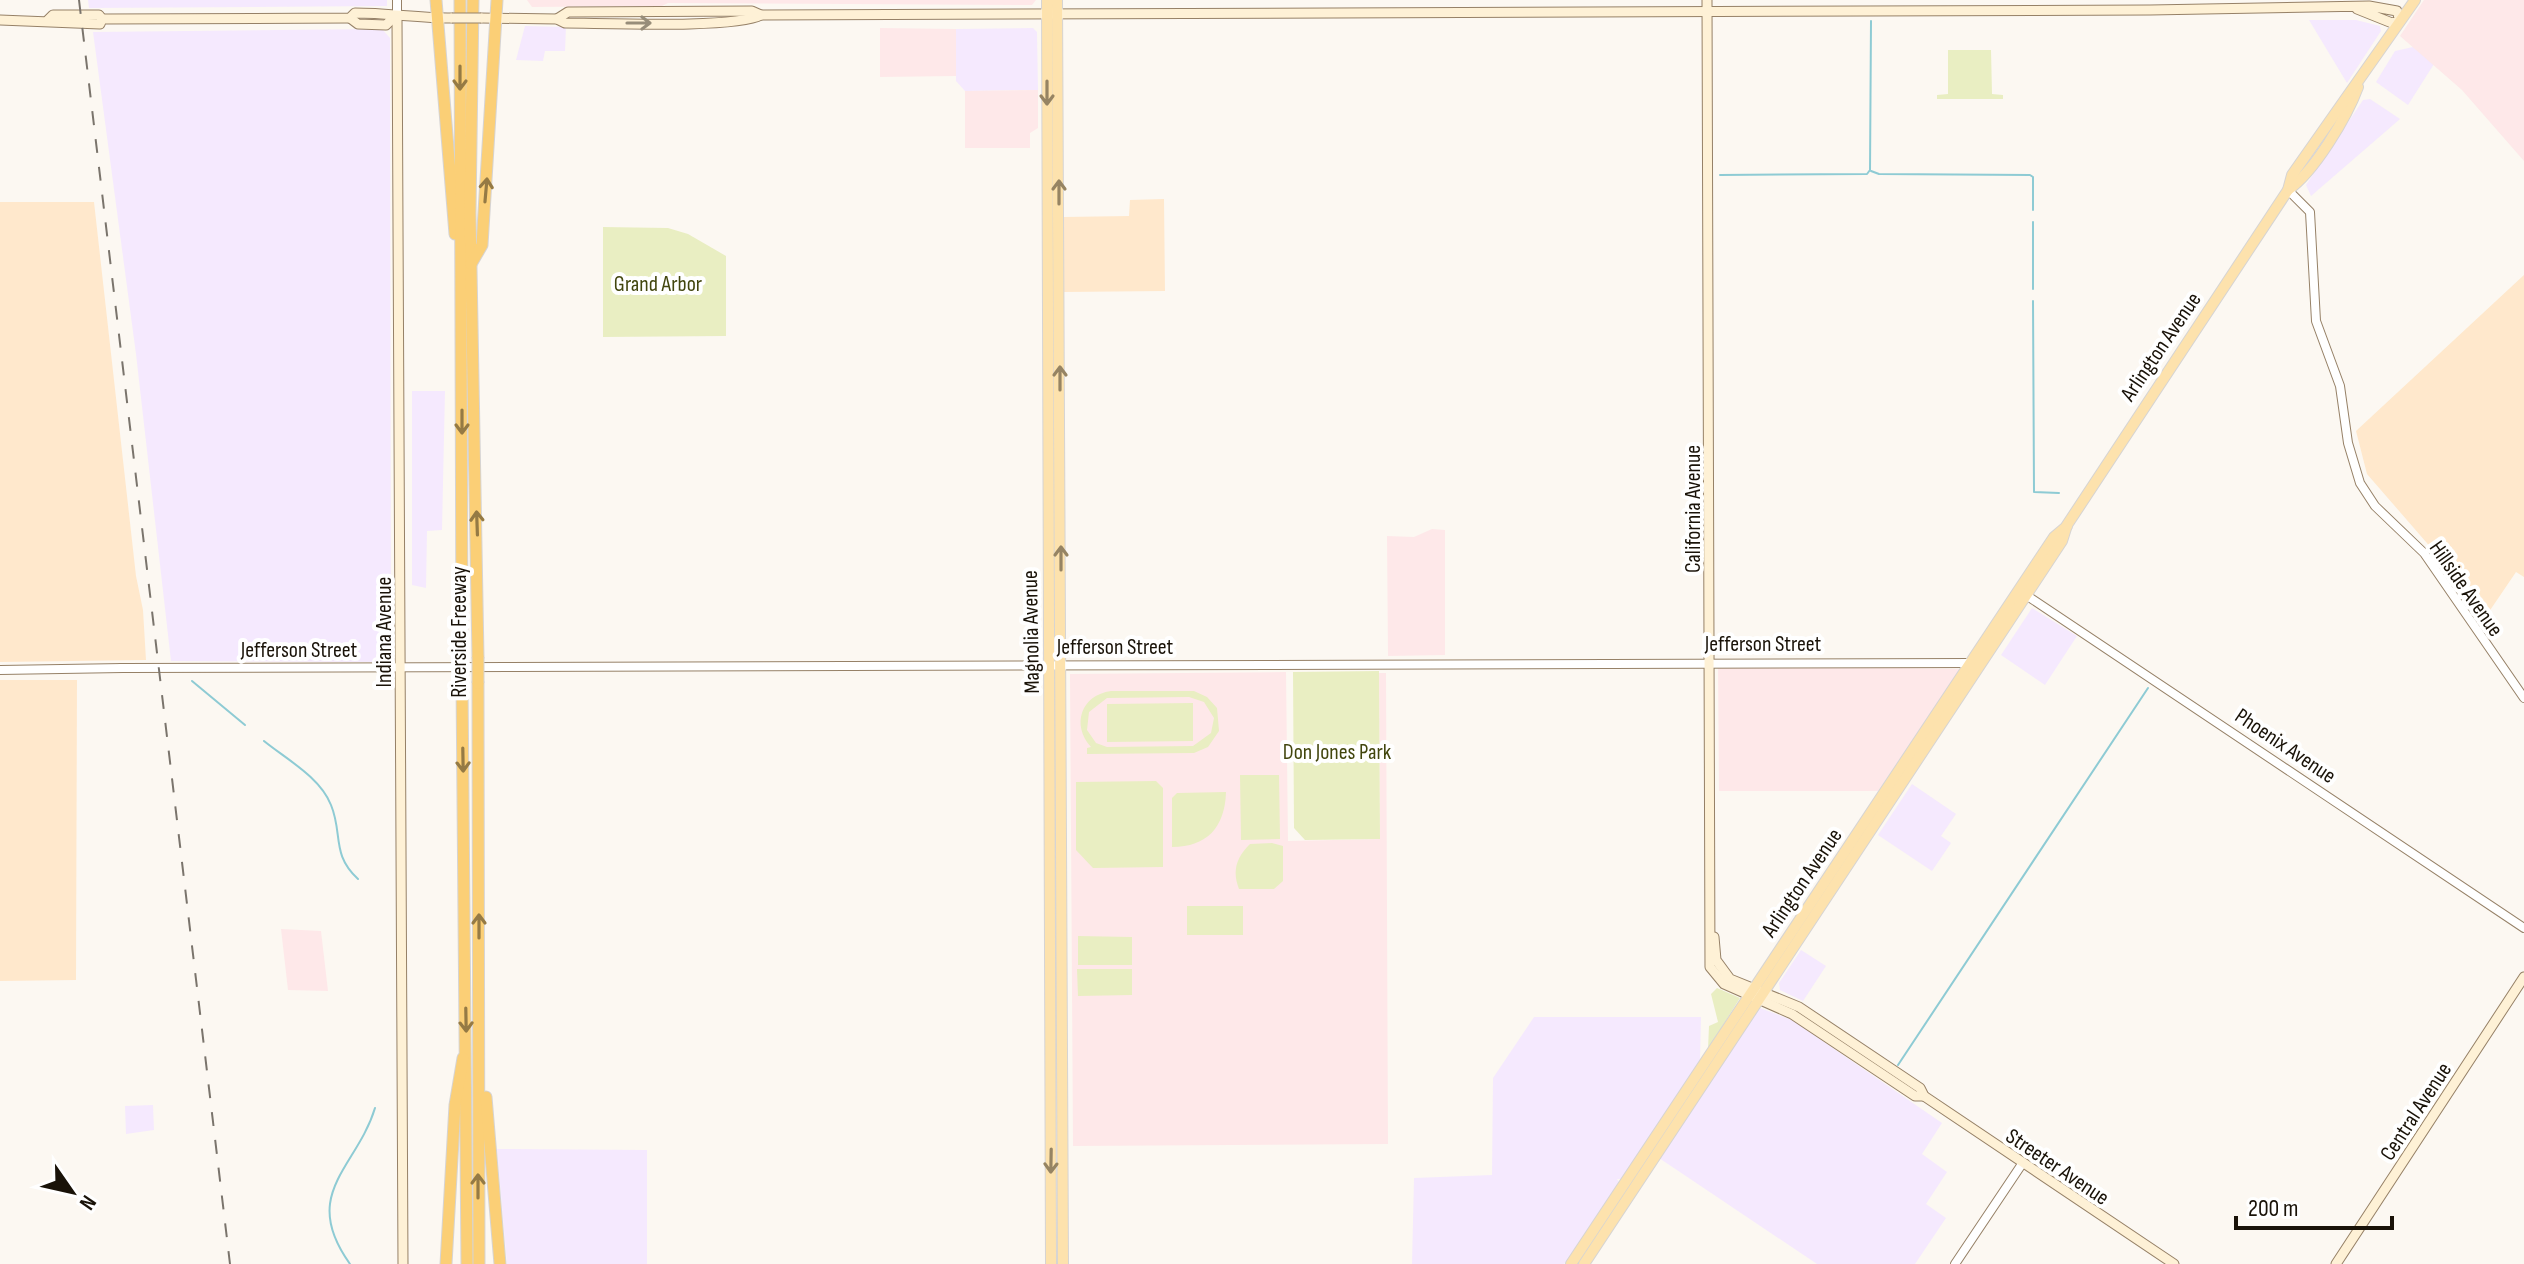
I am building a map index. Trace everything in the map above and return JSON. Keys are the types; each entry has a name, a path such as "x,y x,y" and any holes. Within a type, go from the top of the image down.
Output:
{"highway":[{"path":"436,0 452,182 455,277 463,288"},
{"name":"Riverside Freeway","path":"460,0 467,1264"},
{"name":"Riverside Freeway","path":"473,0 470,265 478,657 479,1264"},
{"path":"470,265 482,245 497,0"},
{"path":"446,1264 457,1084 466,1045"},
{"path":"480,1062 485,1075 493,1210 500,1264"}],"main road":[{"name":"Magnolia Avenue","path":"1047,0 1052,15 1063,1264"},
{"name":"Magnolia Avenue","path":"1052,15 1057,0"},
{"name":"California Avenue","path":"1707,0 1713,906 1716,960 1730,979 1757,994"},
{"name":"Arlington Avenue","path":"1584,1264 1963,677 1978,663 2054,537 2067,525 2288,190 2301,181 2352,104 2359,84 2415,0"},
{"path":"557,19 568,12 1052,15 1707,12 2357,4 2397,11 2400,21"},
{"path":"729,21 736,11"},
{"path":"0,20 48,20 53,15 99,15 102,19 350,18 358,24 386,25 395,18 557,19 565,23 729,21 752,20 761,15"},
{"name":"Indiana Avenue","path":"395,18 403,1264"},
{"name":"Arlington Avenue","path":"1571,1264 2026,595 2062,541 2067,525"},
{"name":"Magnolia Avenue","path":"1051,1264 1056,664"},
{"name":"Central Avenue","path":"2336,1264 2524,977"},
{"name":"Streeter Avenue","path":"1757,994 1915,1096 1924,1096 2174,1264"}],"street":[{"name":"Indiana Avenue","path":"395,18 397,0"},
{"name":"Hillside Avenue","path":"2288,190 2310,212 2316,321 2344,401 2348,443 2360,483 2375,506 2424,553 2524,698"},
{"name":"Phoenix Avenue","path":"2026,595 2524,928"},
{"name":"Jefferson Street","path":"0,670 1711,661 1978,663"},
{"path":"1959,662 1964,666 1963,677"},
{"path":"1955,1264 2022,1164"}],"shaded area":[{"path":"88,0 387,0 387,6 89,8"},
{"path":"527,0 1036,0 1032,5 668,3 662,6 532,7"},
{"path":"2424,0 2524,0 2524,161 2462,90 2400,36"},
{"path":"2309,20 2356,20 2380,26 2381,31 2347,83"},
{"path":"525,26 566,27 565,51 545,51 543,61 516,60"},
{"path":"880,28 956,29 956,76 880,77"},
{"path":"1033,28 1037,32 1038,90 965,91 956,81 956,29"},
{"path":"382,29 390,38 391,655 386,662 171,661 136,354 93,32"},
{"path":"2413,47 2434,64 2408,105 2376,82 2395,51"},
{"path":"1038,90 1038,128 1030,133 1030,148 965,148 965,91"},
{"path":"2370,99 2400,119 2311,196 2306,185 2363,100"},
{"path":"1164,199 1165,291 1064,292 1064,217 1129,216 1130,200"},
{"path":"0,202 94,202 136,576 143,610 146,660 0,662"},
{"path":"2524,275 2524,577 2516,572 2480,625 2433,550 2367,474 2356,431"},
{"path":"412,391 445,391 442,530 427,531 426,588 412,585"},
{"path":"1432,529 1445,530 1445,655 1388,656 1387,536 1414,537"},
{"path":"2032,608 2077,636 2045,685 2001,655"},
{"path":"1718,665 1960,669 1878,791 1719,791"},
{"path":"1286,672 1288,841 1380,839 1379,673 1386,673 1388,1144 1073,1146 1070,674"},
{"path":"0,680 77,680 76,980 0,981"},
{"path":"1912,784 1956,814 1941,836 1951,843 1932,871 1878,835"},
{"path":"281,929 321,931 328,991 288,990"},
{"path":"1801,950 1826,966 1803,1001 1780,990 1779,983"},
{"path":"1760,1008 1792,1020 1942,1123 1922,1154 1947,1172 1926,1204 1946,1218 1915,1264 1817,1264 1659,1158"},
{"path":"1534,1017 1701,1017 1700,1061 1621,1179 1617,1179 1619,1182 1564,1264 1412,1264 1414,1178 1492,1175 1493,1078"},
{"path":"153,1105 154,1130 126,1134 125,1106"},
{"path":"497,1149 647,1150 647,1264 507,1264"}],"green space":[{"path":"1948,50 1991,50 1992,94 2003,95 2003,99 1937,99 1937,95 1948,94"},
{"name":"Grand Arbor","path":"603,227 668,228 688,234 726,256 726,336 603,337"},
{"name":"Don Jones Park","path":"1379,671 1380,839 1305,840 1294,828 1293,672"},
{"path":"1111,691 1194,691 1207,697 1217,708 1219,731 1208,747 1194,753 1087,754 1087,748 1091,747 1081,730 1082,712 1092,698","holes":["1189,697 1204,702 1214,718 1211,733 1193,746 1107,747 1096,743 1087,730 1089,712 1107,698"]},
{"path":"1193,703 1193,741 1107,742 1107,704"},
{"path":"1240,775 1279,775 1280,839 1241,840"},
{"path":"1156,781 1163,788 1163,867 1093,868 1076,850 1076,782"},
{"path":"1226,792 1222,815 1212,833 1195,843 1172,847 1172,798 1177,793"},
{"path":"1250,844 1283,846 1283,881 1274,889 1239,889 1236,871 1241,854"},
{"path":"1187,906 1243,906 1243,935 1187,935"},
{"path":"1078,936 1132,937 1132,965 1078,965"},
{"path":"1077,969 1132,969 1132,995 1078,996"},
{"path":"1717,988 1740,998 1708,1049 1709,1026 1718,1022 1711,994"}],"waterway":[{"path":"1720,175 1867,174 1870,170 1871,21"},
{"path":"1871,171 1879,174 2030,175 2033,177 2033,210"},
{"path":"2033,222 2033,289"},
{"path":"2033,301 2034,492 2059,493"},
{"path":"192,681 245,725"},
{"path":"1898,1065 2148,688"},
{"path":"264,741 302,769 326,795 334,815 344,861 358,879"},
{"path":"350,1264 336,1239 330,1218 331,1199 375,1108"}],"railway":[{"path":"79,0 230,1264"}]}
